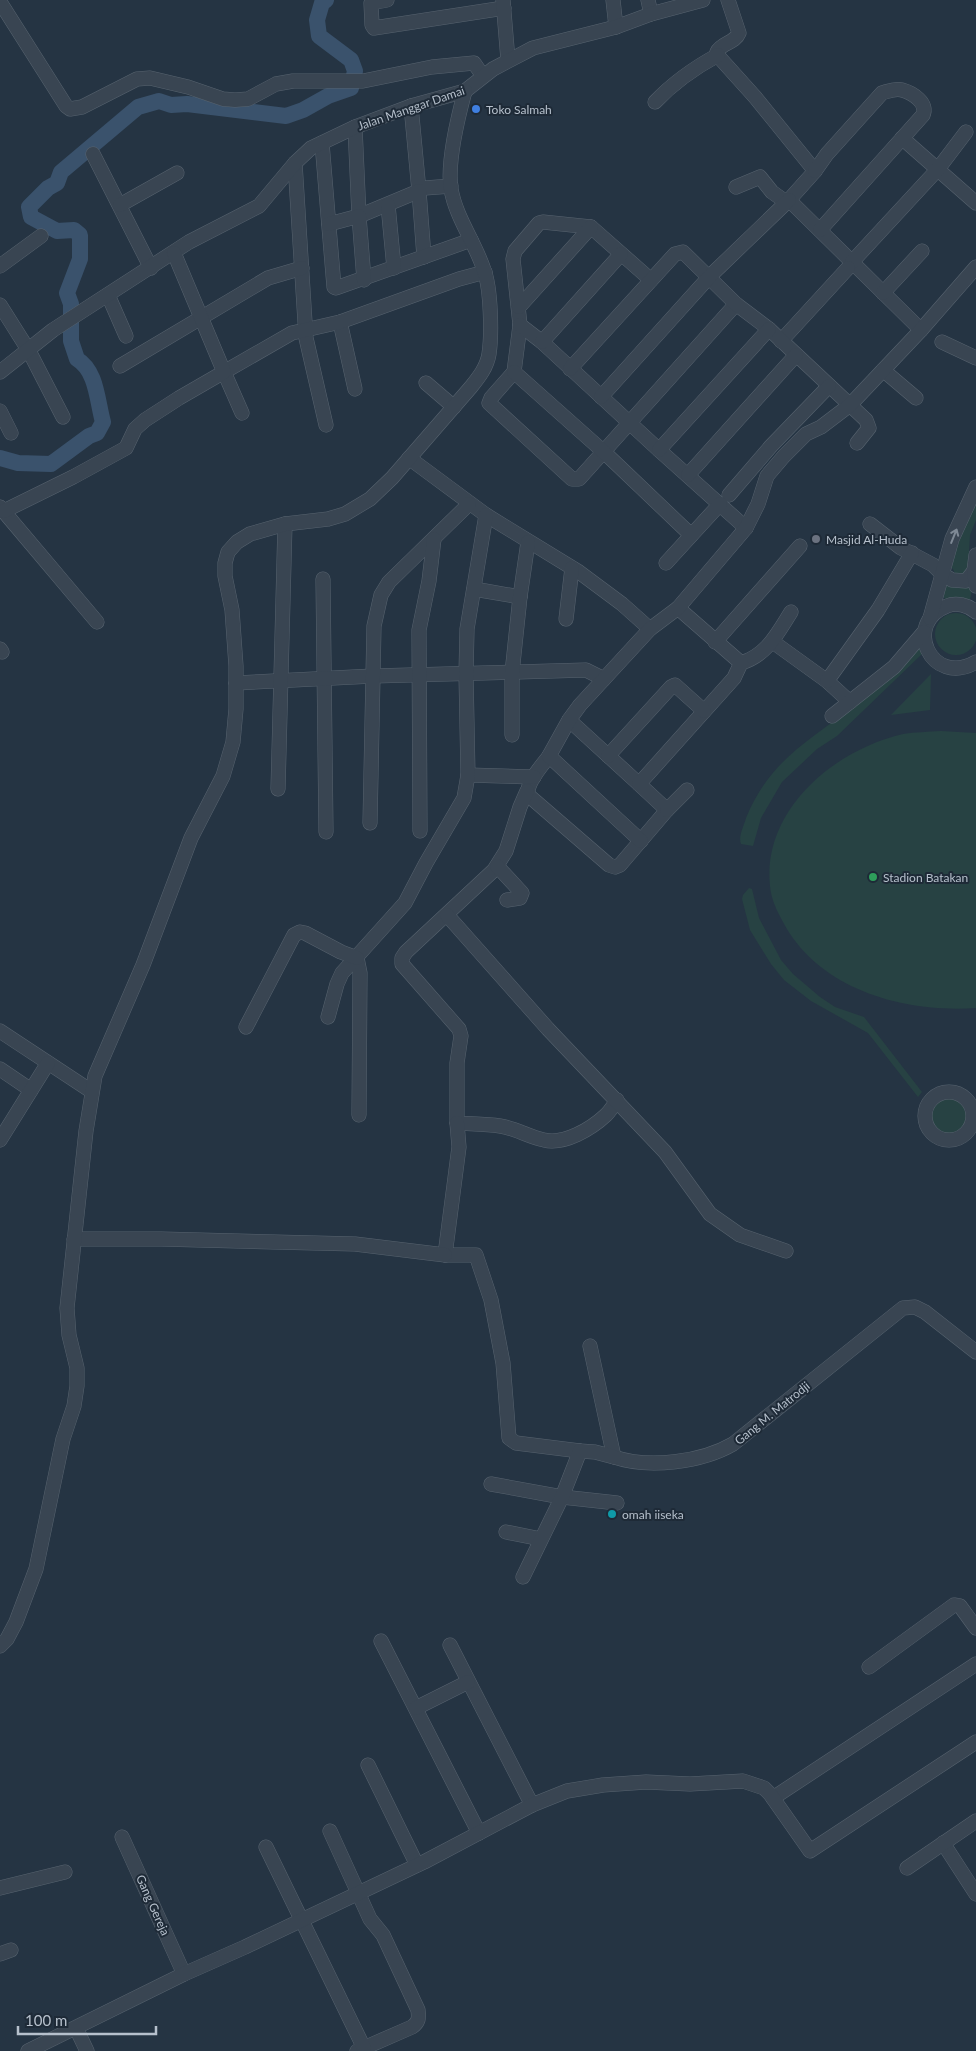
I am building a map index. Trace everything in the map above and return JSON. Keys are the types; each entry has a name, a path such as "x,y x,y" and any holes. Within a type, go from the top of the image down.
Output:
{"street":[{"path":"387,0 371,3 372,25 374,28 504,4 508,60"},
{"path":"613,0 616,27"},
{"path":"648,0 651,14"},
{"name":"Jalan Manggar Damai","path":"0,372 53,330 84,310 203,234 239,218 259,206 295,162 311,148 355,127 411,106 465,91 483,76 508,60 533,48 616,27 651,14 704,0"},
{"path":"728,0 739,33 732,41 719,48 718,55 815,171"},
{"path":"0,2 66,106 70,109 82,107 137,79 143,78 188,87 215,97 235,100 248,99 276,84 293,81 356,81 432,67 476,64 483,76"},
{"path":"655,102 668,88 696,67 718,55"},
{"path":"600,397 710,276 815,171 827,154 882,93 894,89 903,90 923,103 925,110 923,115 820,230"},
{"path":"0,1646 7,1639 16,1622 36,1569 63,1439 74,1406 77,1368 69,1335 67,1308 91,1091 95,1076 143,965 191,838 223,776 233,742 236,683 232,610 227,590 225,563 228,552 237,542 250,534 284,524 328,519 345,514 370,499 409,458 482,374 489,355 490,326 485,272 454,204 451,186 456,136 465,91"},
{"path":"411,106 424,256"},
{"path":"355,127 364,280"},
{"path":"781,341 938,169 966,132"},
{"path":"902,138 976,203"},
{"path":"322,143 334,287 364,280 471,240"},
{"path":"93,154 151,268"},
{"path":"295,162 302,268 302,307 306,338 326,425"},
{"path":"120,205 177,173"},
{"path":"736,187 760,177 784,203 820,230 850,265 883,293 921,330"},
{"path":"330,224 359,216 425,188 451,186"},
{"path":"388,205 394,268"},
{"path":"651,280 591,226 539,223 515,251 520,325 514,372 491,398 490,403 572,479 579,479 605,453 736,304"},
{"path":"519,307 591,226"},
{"path":"0,266 41,236"},
{"path":"883,293 922,251"},
{"path":"570,369 678,252 683,252 710,276 736,304 769,329 866,420 869,426 857,444"},
{"path":"174,253 242,413"},
{"path":"542,342 621,254"},
{"path":"74,1239 161,1239 355,1244 444,1256 458,1147 457,1063 461,1036 458,1029 402,964 402,958 406,952 497,866 506,851 518,813 534,777 549,756 595,674 678,608 746,528 758,504 767,476 806,434 821,427 850,405 921,330 976,267"},
{"path":"120,366 268,278 302,268"},
{"path":"97,622 2,509 73,477 126,448 135,429 145,420 179,398 292,333 306,328 340,322 459,279 485,272"},
{"path":"108,295 126,336"},
{"path":"0,305 29,350 64,417"},
{"path":"340,322 355,389"},
{"path":"520,325 542,342 600,397 688,475 725,499 746,528"},
{"path":"659,450 769,329"},
{"path":"942,342 976,358"},
{"path":"688,475 796,355"},
{"path":"883,370 916,398"},
{"path":"514,372 605,453 691,535"},
{"path":"426,383 454,406"},
{"path":"666,563 771,446 829,386"},
{"path":"0,411 11,433"},
{"path":"409,458 469,504 572,568 622,604 650,629"},
{"path":"832,716 894,667 924,632 930,618 952,539 976,488"},
{"path":"370,823 374,626 381,595 389,582 469,504"},
{"path":"328,1017 336,984 342,973 405,903 464,798 468,775 467,629 486,515"},
{"path":"278,789 284,524"},
{"path":"870,524 901,548 933,565 952,580 966,581 974,571"},
{"path":"420,830 419,630 429,581 434,539"},
{"path":"512,735 512,673 528,542"},
{"path":"715,642 800,546"},
{"path":"827,681 864,631 912,553"},
{"path":"976,555 974,571 976,586"},
{"path":"566,619 572,568"},
{"path":"323,579 326,832"},
{"path":"474,589 520,597"},
{"path":"930,618 939,609 950,605 962,605 976,612"},
{"path":"678,608 741,663"},
{"path":"639,784 734,678 741,663 757,657 773,642 791,612"},
{"path":"924,632 924,642 928,651 941,665 959,669 976,662"},
{"path":"773,642 827,681 850,702"},
{"path":"236,683 373,676 512,673 595,674"},
{"path":"608,756 671,686 675,685 704,711"},
{"path":"568,720 667,810"},
{"path":"549,756 641,840"},
{"path":"468,775 534,777"},
{"path":"527,791 528,795 609,865 615,867 620,865 667,810 687,790"},
{"path":"497,866 522,893 520,898 507,900"},
{"path":"446,915 548,1029 665,1152 710,1214 740,1235 786,1251"},
{"path":"246,1028 294,934 305,932 341,952 357,958"},
{"path":"357,958 360,972 359,1115"},
{"path":"0,1031 91,1091"},
{"path":"0,1140 48,1063"},
{"path":"0,1069 31,1090"},
{"path":"458,1123 500,1126 543,1140 556,1142 578,1134 601,1120 608,1114 617,1100"},
{"name":"Gang M. Matrodji","path":"444,1256 476,1255 491,1300 503,1363 508,1438 516,1443 580,1452 595,1452 651,1463 711,1455 724,1450 738,1441 903,1308 915,1307 925,1312 976,1352"},
{"path":"590,1346 614,1456"},
{"path":"523,1577 562,1496 580,1452"},
{"path":"492,1484 617,1503"},
{"path":"506,1532 541,1540"},
{"path":"869,1667 954,1606 960,1606 976,1628"},
{"path":"381,1641 479,1834"},
{"path":"450,1645 532,1805"},
{"path":"773,1798 976,1664"},
{"path":"416,1708 468,1682"},
{"path":"28,2051 184,1974 417,1865 532,1805 567,1790 646,1782 690,1784 743,1781 764,1788 810,1851 976,1742"},
{"path":"368,1765 417,1865"},
{"path":"907,1868 976,1821"},
{"path":"266,1847 302,1920 361,2050 412,2027 419,2018 418,2010 383,1935 370,1919 330,1832"},
{"name":"Gang Gereja","path":"122,1837 184,1974"},
{"path":"943,1844 976,1894"},
{"path":"0,1888 64,1872"},
{"path":"76,2028 87,2051"}],"green space":[{"path":"976,495 976,520 970,535 968,568 966,572 955,573 950,564"},
{"path":"951,582 969,587 971,590 970,599 966,601 945,599 943,596 945,585"},
{"path":"956,613 971,619 977,634 971,649 956,655 941,649 935,634 941,619"},
{"path":"917,647 922,651 922,654 837,736 817,749 782,782 761,818 753,846 741,844 740,838 746,818 766,781 778,767 791,754 861,700"},
{"path":"931,674 930,710 891,715"},
{"name":"Stadion Batakan","path":"941,731 976,733 976,1008 949,1009 893,1001 866,992 841,980 818,965 799,945 781,918 770,886 771,858 778,832 790,809 828,769 852,754 877,742 903,734"},
{"path":"749,888 752,889 759,918 781,960 793,974 820,997 835,1007 864,1017 922,1092 918,1097 868,1033 811,1001 784,980 771,964 750,930 742,899"},
{"path":"950,1096 965,1102 971,1117 965,1132 950,1138 935,1132 929,1117 935,1102"}],"waterway":[{"path":"0,458 18,463 51,464 89,436 97,433 103,422 95,387 89,371 77,359 71,341 71,304 67,293 80,259 80,235 74,230 57,231 31,217 29,207 48,188 57,183 61,172 138,107 159,101 171,105 187,104 286,116 303,110 328,96 351,88 355,71 351,60 319,36 317,20 322,3 326,0"}],"place":[{"name":"Toko Salmah","path":"476,109"},
{"name":"Masjid Al-Huda","path":"816,539"},
{"name":"Stadion Batakan","path":"873,877"},
{"name":"omah iiseka","path":"612,1514"}]}
